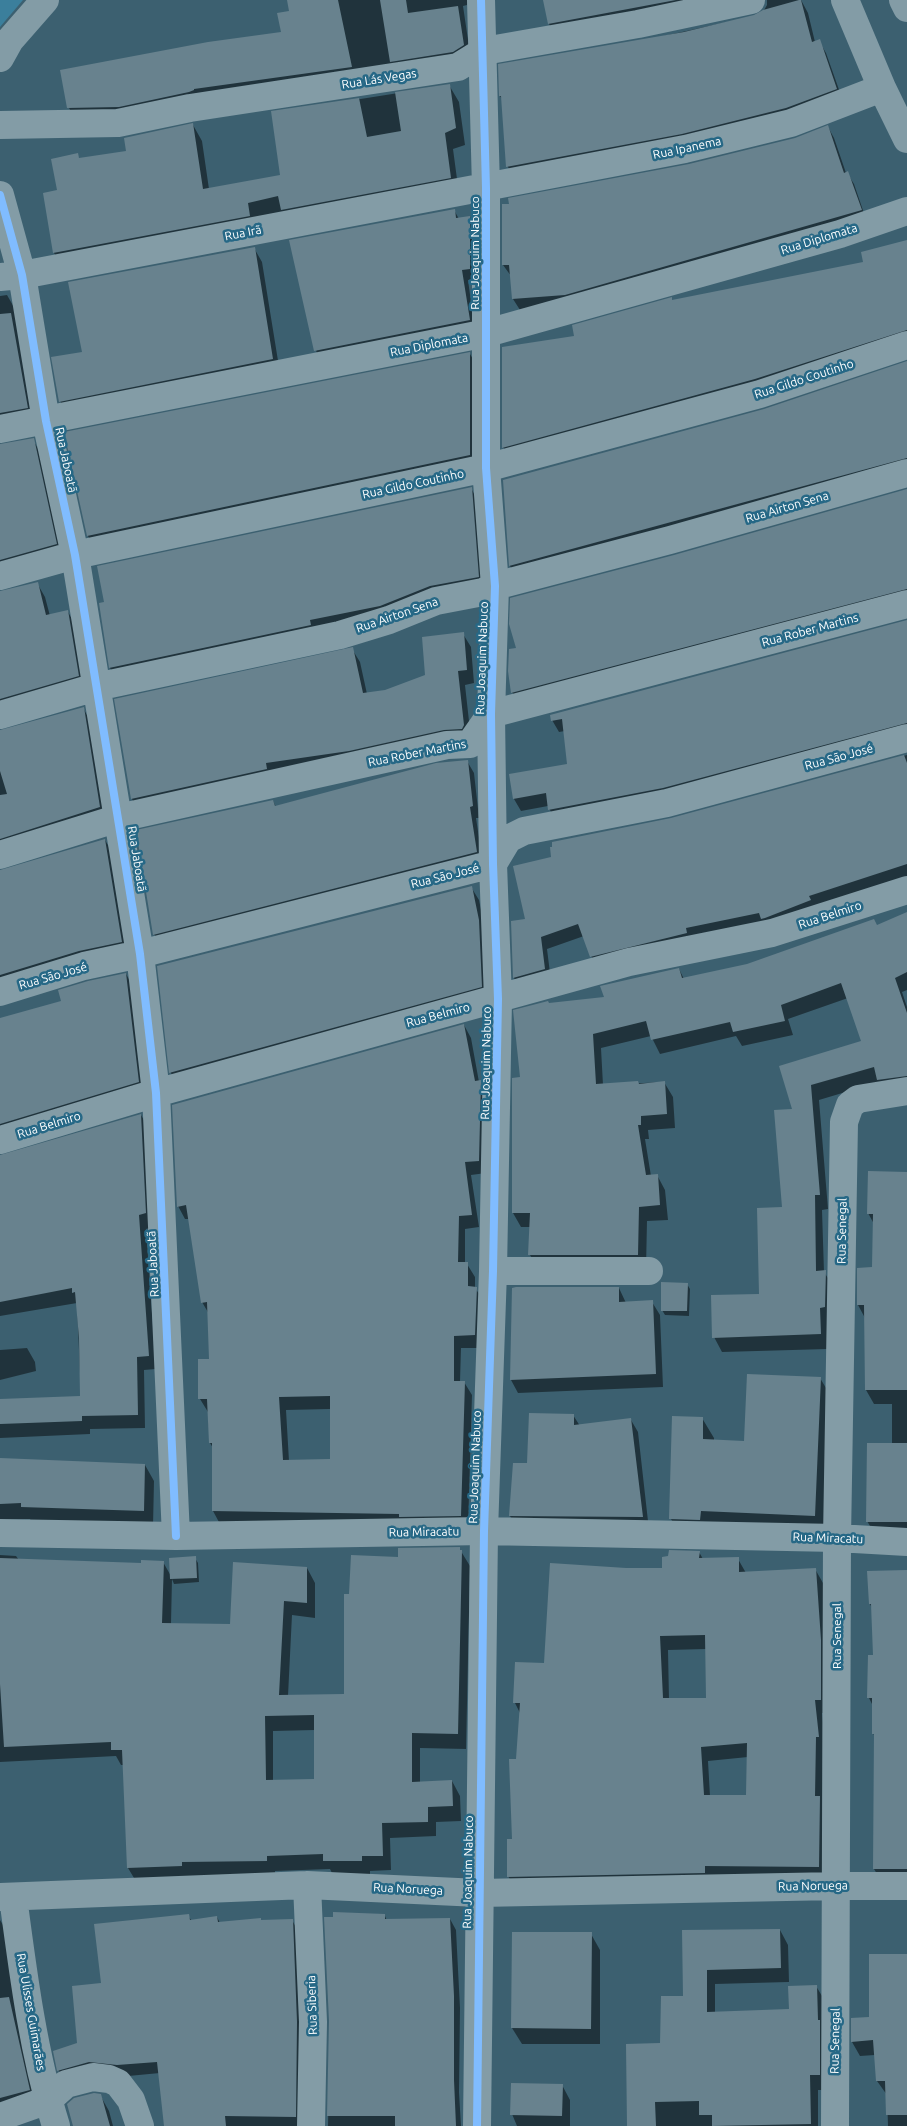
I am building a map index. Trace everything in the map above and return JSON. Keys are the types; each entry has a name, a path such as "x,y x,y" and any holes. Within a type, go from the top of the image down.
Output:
{"street":[{"path":"0,58 10,40 45,0"},
{"name":"Rua Joaquim Nabuco","path":"477,2126 484,1531 494,1271 498,999 493,864 491,714 495,586 486,468 486,188 484,51 481,0"},
{"name":"Rua Lás Vegas","path":"0,125 118,123 190,108 458,67 484,51 638,24 751,0"},
{"path":"845,0 882,88 907,139"},
{"path":"903,0 907,8"},
{"name":"Rua Ipanema","path":"486,188 685,149 782,125 882,88"},
{"name":"Rua Irã","path":"11,276 486,188"},
{"name":"Rua Jaboatã","path":"0,195 11,276 46,421 75,555 140,954 156,1093 176,1536"},
{"name":"Rua Diplomata","path":"0,429 487,333 840,234 907,211"},
{"name":"Rua Gildo Coutinho","path":"0,576 75,555 486,468 760,394 907,345"},
{"name":"Rua Airton Sena","path":"0,715 96,688 340,635 389,620 436,600 483,592 495,586 670,540 907,473"},
{"name":"Rua Rober Martins","path":"0,855 119,818 447,745 470,744 491,714 907,604"},
{"name":"Rua São José","path":"0,992 84,966 140,954 493,864 508,839 524,831 667,804 907,738"},
{"name":"Rua Belmiro","path":"0,1140 156,1093 628,962 772,934 907,890"},
{"name":"Rua Senegal","path":"835,2126 837,1538 844,1122 850,1105 858,1099 907,1091"},
{"path":"494,1271 650,1271"},
{"name":"Rua Miracatu","path":"0,1533 176,1536 484,1531 837,1538 907,1542"},
{"name":"Rua Noruega","path":"6,1897 307,1885 479,1892 907,1886"},
{"name":"Rua Siberia","path":"307,1885 314,2022 312,2126"},
{"name":"Rua Ulisses Guimarães","path":"6,1897 48,2100 56,2126"},
{"path":"0,2117 48,2100 66,2084 80,2078 93,2076 118,2083 131,2100 140,2126"}],"shaded area":[{"path":"0,0 23,0 0,27"}],"building":[{"path":"287,0 338,0 352,67 194,89 189,92 119,107 67,108 60,70 208,42 281,32 277,13 289,11"},
{"path":"380,0 406,0 408,13 458,6 464,45 453,52 390,62"},
{"path":"543,0 676,0 548,24"},
{"path":"801,0 812,42 820,39 837,89 786,108 682,134 506,167 498,64 684,32 754,15 763,10"},
{"path":"450,84 456,128 445,133 451,178 281,210 278,196 248,203 250,216 53,253 43,193 57,190 51,159 78,153 79,158 126,151 124,138 193,123 203,189 280,175 271,111 359,98 367,137 401,131 395,92"},
{"path":"828,125 844,173 848,171 862,210 565,295 512,299 509,265 502,265 502,204 509,204 508,198 689,164 795,138"},
{"path":"455,209 456,218 470,216 470,269 462,270 470,320 314,351 289,240"},
{"path":"907,240 907,330 755,379 502,448 502,347 574,336 572,325 672,297 672,300 863,262 861,252"},
{"path":"255,247 273,359 59,402 51,357 82,352 68,282"},
{"path":"11,313 28,408 0,413 0,314"},
{"path":"470,352 470,455 87,536 64,432"},
{"path":"907,361 907,458 509,566 503,480 764,409"},
{"path":"34,438 57,544 0,560 0,444"},
{"path":"472,487 479,577 430,586 380,606 310,620 311,625 109,668 99,603 104,602 97,566"},
{"path":"907,489 907,589 511,693 508,671 509,649 516,648 509,624 510,598 674,555"},
{"path":"38,582 46,615 68,610 79,676 0,699 0,591"},
{"path":"907,620 907,723 663,788 548,810 546,793 513,799 509,774 567,764 562,719 551,721 550,715"},
{"path":"464,632 467,670 458,671 464,725 462,729 444,730 349,751 266,763 267,769 131,799 114,699 353,647 363,693 385,690 425,675 422,637"},
{"path":"84,707 100,807 0,839 0,795 7,794 0,771 0,730"},
{"path":"904,755 907,763 907,864 809,896 811,900 765,918 761,919 759,913 686,928 687,933 590,957 578,924 541,937 545,969 513,978 511,921 525,919 513,866 551,857 550,847 552,847 552,842 671,818"},
{"path":"468,760 473,806 470,807 477,852 153,935 136,830 273,800 275,806 436,763"},
{"path":"105,839 122,942 79,951 0,975 0,870"},
{"path":"472,886 479,920 482,987 169,1073 157,966"},
{"path":"907,912 907,972 895,978 907,1013 907,1076 877,1080 874,1067 811,1085 820,1195 815,1195 816,1271 826,1270 825,1307 820,1308 821,1334 712,1338 711,1295 759,1294 757,1208 782,1207 774,1110 792,1109 779,1066 861,1041 841,983 781,1005 785,1021 733,1032 730,1022 651,1040 646,1021 593,1034 596,1084 638,1081 639,1084 665,1081 667,1114 641,1116 641,1125 638,1125 646,1175 658,1174 660,1205 639,1207 638,1255 528,1255 530,1213 512,1213 512,1078 520,1077 513,1010 548,1001 549,1003 604,997 600,986 679,968 682,978 747,964 874,919 877,925"},
{"path":"126,973 139,1082 0,1124 0,1018 61,1001 58,990"},
{"path":"464,1024 475,1081 481,1080 479,1161 465,1162 472,1215 459,1216 458,1262 468,1262 468,1286 477,1287 475,1335 454,1336 454,1381 465,1381 461,1516 399,1517 399,1514 212,1511 212,1443 209,1443 207,1399 198,1399 198,1359 209,1359 207,1302 201,1303 186,1205 177,1207 172,1105","holes":["330,1396 330,1459 283,1460 279,1397"]},
{"path":"141,1114 146,1213 139,1215 149,1356 137,1357 138,1415 82,1416 82,1421 0,1424 0,1399 80,1396 79,1338 75,1292 72,1293 72,1288 0,1302 0,1155"},
{"path":"868,1171 907,1172 907,1390 865,1390 864,1305 857,1305 857,1268 872,1267 873,1214 867,1214"},
{"path":"661,1282 688,1283 687,1311 661,1311"},
{"path":"619,1287 619,1302 653,1300 656,1374 510,1380 512,1288"},
{"path":"747,1374 821,1377 815,1516 701,1511 700,1520 669,1519 672,1416 703,1417 703,1439 744,1441"},
{"path":"529,1413 574,1414 574,1425 631,1418 643,1517 509,1516 513,1463 527,1463"},
{"path":"867,1443 907,1443 907,1522 866,1522"},
{"path":"0,1458 145,1464 144,1511 21,1507 21,1503 0,1504"},
{"path":"460,1547 460,1550 462,1550 458,1734 412,1733 412,1782 452,1780 453,1806 428,1807 428,1822 382,1823 383,1856 362,1856 362,1861 323,1861 323,1854 267,1856 267,1861 182,1862 182,1866 127,1868 122,1750 111,1750 111,1742 4,1747 0,1684 0,1558 141,1563 141,1560 164,1561 162,1623 230,1624 233,1562 307,1567 307,1603 284,1601 279,1695 344,1694 344,1594 349,1594 351,1555 398,1557 398,1548","holes":["314,1715 314,1779 266,1780 265,1716"]},
{"path":"669,1550 700,1551 699,1558 739,1557 739,1572 816,1568 821,1640 821,1700 815,1700 819,1737 816,1737 815,1796 820,1796 819,1867 705,1866 705,1873 507,1877 507,1839 512,1839 509,1759 516,1759 520,1703 513,1703 515,1662 544,1663 550,1563 626,1568 662,1568 662,1557 668,1556","holes":["705,1635 706,1698 663,1698 660,1636","747,1743 746,1795 704,1795 701,1747"]},
{"path":"196,1556 197,1578 170,1579 169,1558"},
{"path":"907,1570 907,1869 873,1869 874,1734 872,1734 872,1698 867,1698 868,1655 873,1655 871,1604 869,1604 867,1571"},
{"path":"333,1912 385,1914 385,1919 450,1918 454,1996 456,2126 395,2126 395,2116 327,2116 329,2021 324,1917 333,1917"},
{"path":"189,1914 190,1920 217,1916 218,1922 261,1918 261,1920 293,1919 297,2022 296,2117 225,2116 226,2126 164,2126 157,2062 117,2065 89,2062 57,2071 53,2051 77,2043 72,1986 101,1983 94,1924"},
{"path":"780,1929 781,1968 707,1970 707,2012 789,2009 788,1986 817,1985 818,2020 820,2020 820,2075 810,2075 811,2124 712,2126 712,2115 699,2115 699,2101 655,2102 656,2126 627,2126 626,2044 660,2043 661,1996 683,1996 682,1930"},
{"path":"512,1932 592,1932 591,2029 511,2028"},
{"path":"869,1954 907,1954 907,2115 886,2115 885,2081 876,2081 873,2040 851,2042 851,2018 869,2017"},
{"path":"9,1997 30,2090 0,2098 0,1998"},
{"path":"511,2083 563,2084 562,2116 510,2115"},
{"path":"94,2093 101,2094 110,2126 73,2126 67,2104 74,2098"}],"cycle path":[{"path":"477,2126 484,1531 493,1271 498,999 493,864 491,714 495,586 486,468 486,188 481,0"},
{"path":"0,195 22,275 46,421 75,555 140,954 156,1093 176,1536"}]}
